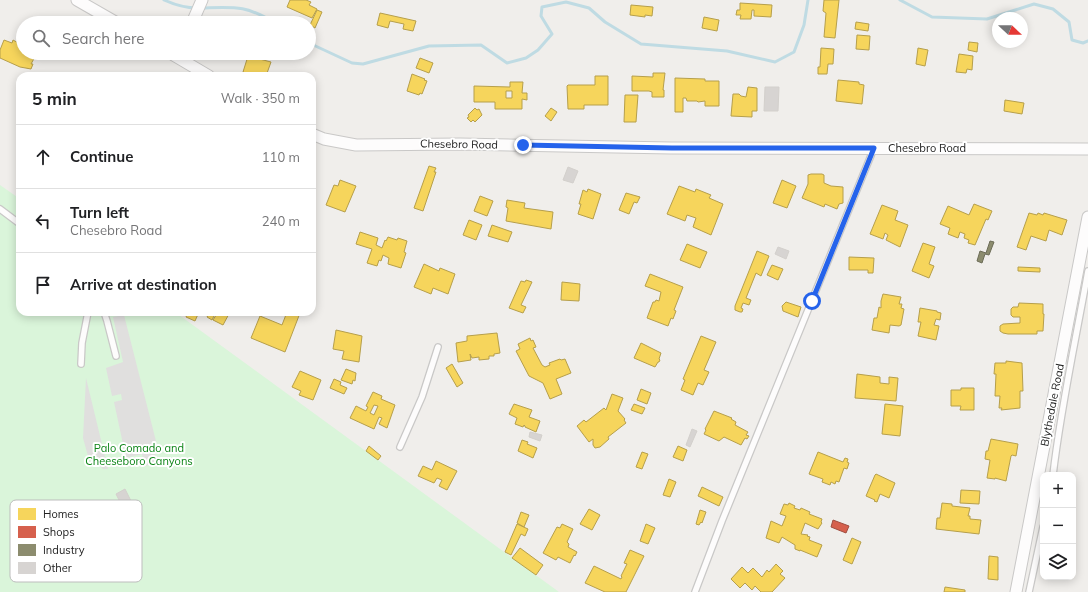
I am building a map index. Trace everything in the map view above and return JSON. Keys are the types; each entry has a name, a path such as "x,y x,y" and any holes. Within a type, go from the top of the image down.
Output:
{"street":[{"path":"77,0 105,16"},
{"path":"195,16 202,0"},
{"path":"184,60 203,72"},
{"name":"Chesebro Road","path":"316,136 324,139 356,145 460,144 679,148 1088,149"},
{"name":"Blythedale Road","path":"1016,592 1088,217"}],"lane":[{"path":"695,592 722,521 874,148"},
{"path":"0,209 16,221"},
{"path":"1053,472 1069,369 1088,271"},
{"path":"81,364 82,343 87,316"},
{"path":"105,316 116,356"},
{"path":"400,447 422,396 438,347"},
{"path":"1029,592 1040,541"}],"green space":[{"name":"Palo Comado and Cheeseboro Canyons","path":"0,185 16,196 16,316 180,316 559,592 0,592"}],"shaded area":[{"path":"124,316 158,449 155,450 156,463 145,466 142,454 126,458 114,402 122,400 121,394 112,396 106,368 123,362 113,317"},
{"path":"86,378 108,469 103,469 88,456 83,438"}],"building: Homes":[{"path":"290,0 306,0 311,2 309,5 317,9 313,16 307,16 287,7"},
{"path":"824,0 839,0 835,38 824,37 826,13 823,11"},
{"path":"740,3 772,5 771,17 754,16 754,10 752,10 751,19 740,19 741,15 736,15 737,10 740,10"},
{"path":"631,5 653,7 652,16 645,15 645,17 630,15"},
{"path":"317,10 322,12 316,26 316,16 314,16"},
{"path":"380,13 416,21 413,31 403,29 404,24 390,21 388,28 377,25"},
{"path":"704,17 719,20 717,31 702,28"},
{"path":"856,22 869,24 868,31 855,29"},
{"path":"857,35 870,36 869,50 856,49"},
{"path":"4,40 12,43 13,40 16,42 16,60 33,60 31,69 20,67 0,58 0,50"},
{"path":"969,42 978,43 977,52 968,50"},
{"path":"821,48 834,49 833,64 828,64 827,74 818,74"},
{"path":"918,48 928,50 925,66 916,64"},
{"path":"959,54 973,56 972,70 967,69 966,73 956,72"},
{"path":"420,58 433,63 429,73 416,68"},
{"path":"247,60 263,60 271,62 267,72 243,72"},
{"path":"653,73 665,73 663,90 664,97 652,97 652,92 649,91 632,91 632,76 653,77"},
{"path":"412,74 427,81 422,94 420,93 419,95 407,91"},
{"path":"595,76 608,76 608,105 584,105 584,109 568,109 567,86 595,85"},
{"path":"675,78 719,81 719,106 705,106 705,101 687,101 686,98 683,98 683,112 675,112"},
{"path":"838,80 859,82 859,84 864,85 862,104 836,101"},
{"path":"510,82 523,82 522,93 527,93 527,100 522,99 522,109 495,109 495,102 474,102 474,86 510,87","holes":["506,91 512,91 512,98 506,98"]},
{"path":"748,87 757,88 757,111 752,111 752,117 731,116 733,94 739,94 746,97"},
{"path":"625,95 638,95 636,122 624,122"},
{"path":"1005,100 1024,103 1022,114 1004,111"},
{"path":"475,108 477,110 479,109 482,115 475,122 473,120 471,122 467,118"},
{"path":"551,108 557,112 551,121 545,116"},
{"path":"429,166 436,168 434,172 436,172 423,211 414,208"},
{"path":"822,174 824,175 824,183 831,186 843,187 843,203 839,204 837,209 825,204 824,207 802,198 808,184 808,175"},
{"path":"340,180 356,186 345,212 326,205 334,185 338,186"},
{"path":"782,180 796,186 787,208 773,203"},
{"path":"679,186 695,192 696,189 711,195 709,198 723,204 711,235 693,227 696,218 687,215 685,221 667,214"},
{"path":"588,189 601,194 593,219 578,214 583,190 587,192"},
{"path":"626,193 640,197 637,203 634,202 629,214 619,210"},
{"path":"480,196 493,201 487,216 474,211"},
{"path":"507,200 525,203 524,208 553,212 551,229 506,221 508,208 506,207"},
{"path":"974,204 992,211 988,220 986,219 975,245 968,243 969,240 964,238 965,234 960,232 958,238 948,234 950,228 940,224 948,206 969,215"},
{"path":"882,205 898,211 895,220 908,225 900,247 886,240 888,235 885,233 883,239 870,234"},
{"path":"1029,213 1037,215 1038,213 1043,215 1044,213 1067,220 1062,235 1049,230 1046,241 1031,236 1026,250 1017,247"},
{"path":"469,220 482,225 476,240 463,235"},
{"path":"492,225 512,232 508,242 488,236"},
{"path":"360,232 378,238 376,245 382,248 388,237 407,241 404,252 406,253 401,268 388,264 389,258 383,255 377,266 367,263 372,249 356,244"},
{"path":"923,243 935,247 929,264 934,266 929,278 912,271"},
{"path":"687,244 707,252 700,268 680,260"},
{"path":"757,251 769,256 761,276 756,273 746,298 751,300 749,305 743,303 741,308 743,309 742,312 740,312 735,310 735,306"},
{"path":"849,257 874,258 873,273 868,273 868,270 849,270"},
{"path":"424,264 439,271 440,268 455,274 448,294 433,288 431,294 414,287"},
{"path":"772,265 783,269 778,280 767,275"},
{"path":"1018,267 1040,268 1040,272 1018,271"},
{"path":"650,274 683,287 674,310 676,311 673,319 671,318 668,326 647,318 653,302 656,300 659,301 661,292 645,286"},
{"path":"526,280 532,282 521,305 526,307 523,313 509,308 521,281 525,282"},
{"path":"562,282 580,284 579,301 561,300"},
{"path":"883,294 901,297 899,304 902,304 901,308 904,309 901,325 890,325 889,333 872,330 874,318 877,318 879,307 881,308"},
{"path":"786,302 801,307 798,317 783,311 782,306"},
{"path":"1019,303 1043,304 1043,331 1037,331 1037,334 1008,334 1000,331 1000,326 1003,324 1020,323 1020,317 1013,317 1011,315 1011,309 1013,307 1018,307"},
{"path":"920,308 941,313 940,320 936,319 934,325 939,326 936,340 918,336 921,322 918,322"},
{"path":"186,316 197,316 195,321"},
{"path":"208,316 214,316 212,320"},
{"path":"216,316 228,316 223,325 213,320"},
{"path":"260,316 282,325 285,316 299,316 285,352 251,338"},
{"path":"336,330 362,336 359,362 342,359 344,351 333,349"},
{"path":"497,333 500,353 494,354 494,356 489,356 489,359 479,360 479,357 472,358 470,354 471,360 458,362 456,343 467,341 467,336"},
{"path":"701,336 716,342 704,370 709,372 703,385 698,383 693,395 681,390 685,380 683,379"},
{"path":"530,338 531,341 533,340 536,347 533,348 542,365 545,367 550,365 549,363 560,359 565,359 571,373 556,379 562,394 550,399 543,383 529,376 516,351 520,349 518,344"},
{"path":"641,343 661,353 660,360 655,367 634,358"},
{"path":"1006,361 1022,363 1023,391 1020,391 1020,408 1001,410 1002,408 999,408 1000,396 995,396 995,363 1006,363"},
{"path":"452,364 463,383 457,387 446,368"},
{"path":"346,369 356,373 355,381 353,380 352,384 341,380"},
{"path":"300,371 321,380 313,400 299,395 301,391 292,387"},
{"path":"857,374 880,377 880,383 889,384 889,377 898,378 896,401 855,398"},
{"path":"334,379 341,382 340,385 347,388 344,394 330,388"},
{"path":"961,388 974,388 974,410 960,410 961,406 951,406 951,390 961,390"},
{"path":"641,389 651,393 647,404 637,400"},
{"path":"373,392 382,396 381,399 395,405 387,428 379,424 382,418 379,417 374,429 350,418 356,406 366,411 368,407 366,406","holes":["374,405 378,406 374,415 370,413"]},
{"path":"612,394 623,398 618,411 625,419 624,420 626,423 608,437 609,439 600,447 595,448 593,445 593,439 589,442 577,426 584,420 586,422 604,408 606,410"},
{"path":"514,404 532,410 529,417 540,421 536,432 525,427 524,425 523,427 515,424 517,418 509,414"},
{"path":"634,404 645,408 642,414 631,410"},
{"path":"885,404 903,406 900,436 882,434"},
{"path":"714,411 732,418 731,419 736,422 735,425 748,432 746,435 749,436 747,439 745,438 741,445 724,437 719,441 704,434"},
{"path":"991,439 1018,444 1016,456 1011,456 1006,481 995,478 987,478 990,460 985,459 986,451 988,451"},
{"path":"522,440 537,448 533,458 518,451"},
{"path":"369,446 381,456 378,460 366,451"},
{"path":"678,446 687,450 683,461 673,457"},
{"path":"642,452 648,454 642,469 636,467"},
{"path":"818,452 843,462 845,458 848,459 847,462 849,463 847,469 844,468 839,482 836,481 835,484 831,482 830,485 822,482 823,479 809,474"},
{"path":"436,461 457,471 447,490 439,486 442,480 437,478 434,483 418,476 423,466 432,470"},
{"path":"876,474 895,483 889,498 880,494 877,502 866,496"},
{"path":"669,479 676,482 670,497 663,495"},
{"path":"702,487 723,497 719,506 698,496"},
{"path":"961,490 980,491 979,504 960,503"},
{"path":"789,503 795,506 794,508 800,510 801,508 810,512 809,514 822,519 822,523 818,529 805,523 801,534 808,535 807,536 810,537 809,540 822,545 817,557 795,549 795,545 782,537 779,543 766,538 771,521 782,526 786,516 780,514 784,504 788,505"},
{"path":"942,503 970,508 968,516 970,516 970,519 981,520 979,534 936,529 937,518 940,518"},
{"path":"589,509 600,515 592,530 580,524"},
{"path":"700,510 706,512 702,523 701,522 699,525 696,524"},
{"path":"521,512 529,515 524,527 517,523"},
{"path":"517,524 528,529 525,536 521,534 511,555 505,552"},
{"path":"562,524 573,529 567,542 569,544 568,547 577,552 570,563 558,557 556,560 543,553 557,527 560,528"},
{"path":"646,524 655,528 648,544 640,541"},
{"path":"852,538 861,542 852,564 843,560"},
{"path":"520,548 543,565 536,575 512,558"},
{"path":"630,550 644,556 626,592 605,592 585,583 594,566 621,579 627,564 624,563"},
{"path":"989,556 998,557 998,580 988,579"},
{"path":"776,564 783,571 780,574 785,578 772,592 761,592 755,586 752,590 745,583 740,588 731,579 742,567 748,573 753,568 762,577 767,570 769,572"},
{"path":"945,587 965,590 965,592 944,592"}],"building: Shops":[{"path":"833,520 849,526 846,533 831,527"}],"building: Industry":[{"path":"990,241 994,242 989,255 985,254 982,263 977,261 980,251 986,253"}],"building: Other":[{"path":"765,87 779,87 778,111 764,111"},
{"path":"568,167 578,171 573,183 563,180"},
{"path":"778,247 789,251 786,259 775,254"},
{"path":"692,429 697,431 690,447 686,445"},
{"path":"530,432 542,435 540,441 529,437"},
{"path":"125,489 130,500 119,500 116,494"}],"waterway":[{"path":"164,0 180,6 197,8"},
{"path":"316,46 352,63 363,64 429,46 481,45 507,63 526,58 538,50 552,34 541,16 542,7 566,2 589,8 605,22 641,44 727,51 775,62 794,52 804,25 808,0"},
{"path":"900,0 932,17 987,19 1034,4 1053,9 1069,22 1072,40 1083,43 1088,41"},
{"path":"202,8 240,8 263,16"}],"route":[{"path":"523,145 672,148 874,148 812,301"}]}
